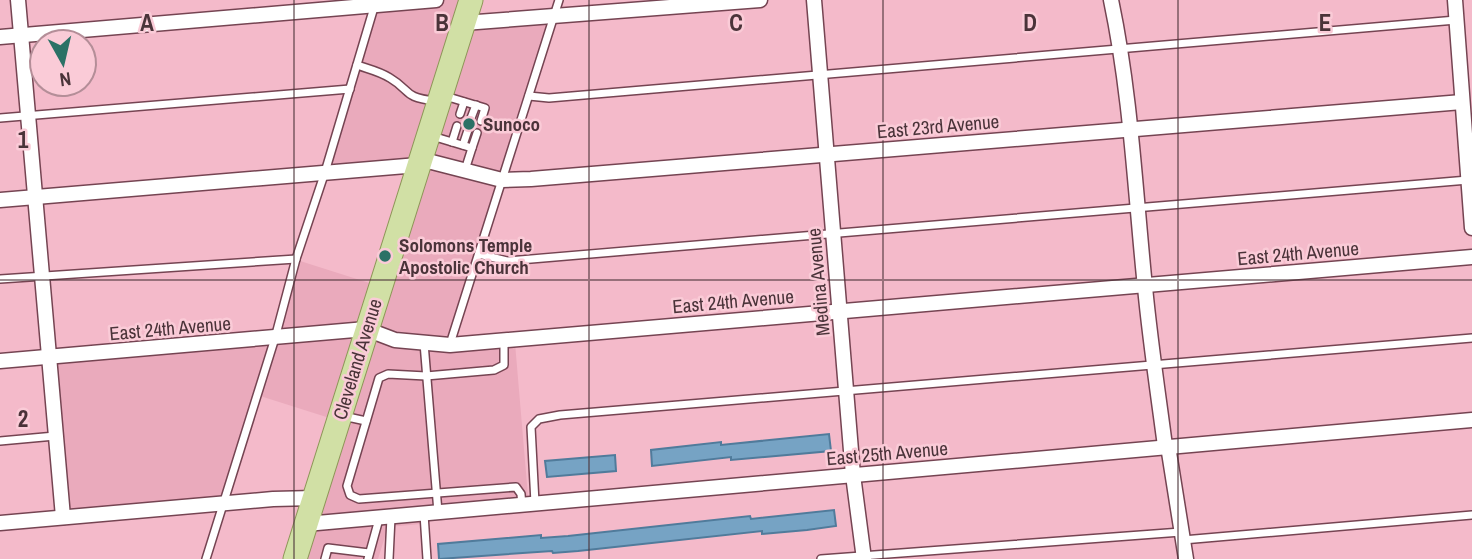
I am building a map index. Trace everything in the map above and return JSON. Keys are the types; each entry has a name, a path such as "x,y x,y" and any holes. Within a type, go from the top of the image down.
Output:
{"main road":[{"name":"Cleveland Avenue","path":"295,559 471,0"}],"street":[{"path":"18,0 63,517"},
{"path":"0,37 375,3 436,0"},
{"path":"464,23 760,0"},
{"name":"Medina Avenue","path":"814,0 853,475 864,557"},
{"path":"1111,0 1122,49 1132,128 1144,286 1154,366 1186,559"},
{"path":"1455,0 1472,228"},
{"name":"East 23rd Avenue","path":"0,200 419,162 502,180 531,179 1462,102"},
{"name":"East 24th Avenue","path":"0,361 366,329 395,340 450,345 1472,257"},
{"name":"East 25th Avenue","path":"306,524 1472,420"},
{"path":"0,523 272,499 314,498"}],"lane":[{"path":"450,345 559,0"},
{"path":"206,559 375,3"},
{"path":"529,96 549,98 1456,20"},
{"path":"357,65 380,72 394,80 416,99 440,98 485,108 481,121"},
{"path":"0,118 350,89"},
{"path":"460,114 464,102"},
{"path":"471,118 476,105"},
{"path":"452,142 457,126"},
{"path":"463,145 468,130"},
{"path":"465,171 477,133"},
{"path":"428,135 472,148"},
{"path":"478,254 507,261 1468,180"},
{"path":"0,279 296,259"},
{"path":"528,505 531,427 539,419 560,415 846,393 1472,338"},
{"path":"504,340 505,360 499,368 488,372 382,376 347,486 349,495 359,499 516,487 528,505"},
{"path":"424,342 436,493 431,513 427,559"},
{"path":"340,416 366,421"},
{"path":"0,441 55,436"},
{"path":"821,559 1472,515"},
{"path":"324,559 328,548 368,556 385,517"},
{"path":"385,517 389,559"}],"shaded area":[{"path":"380,0 470,0 462,23 556,17 453,347 515,343 529,508 421,518 421,524 388,527 378,559 295,559 339,421 257,395 221,506 63,517 49,357 273,339 297,260 382,287 417,169 324,175"}],"building":[{"path":"829,434 831,451 731,460 731,457 652,466 651,450"},
{"path":"615,455 616,471 547,477 545,461"},
{"path":"834,510 836,526 807,530 762,534 762,531 553,553 439,559 438,544 541,535 541,538 568,536 750,516 751,519"}],"place":[{"name":"Sunoco","path":"469,124"},
{"name":"Solomons Temple Apostolic Church","path":"385,256"}]}
